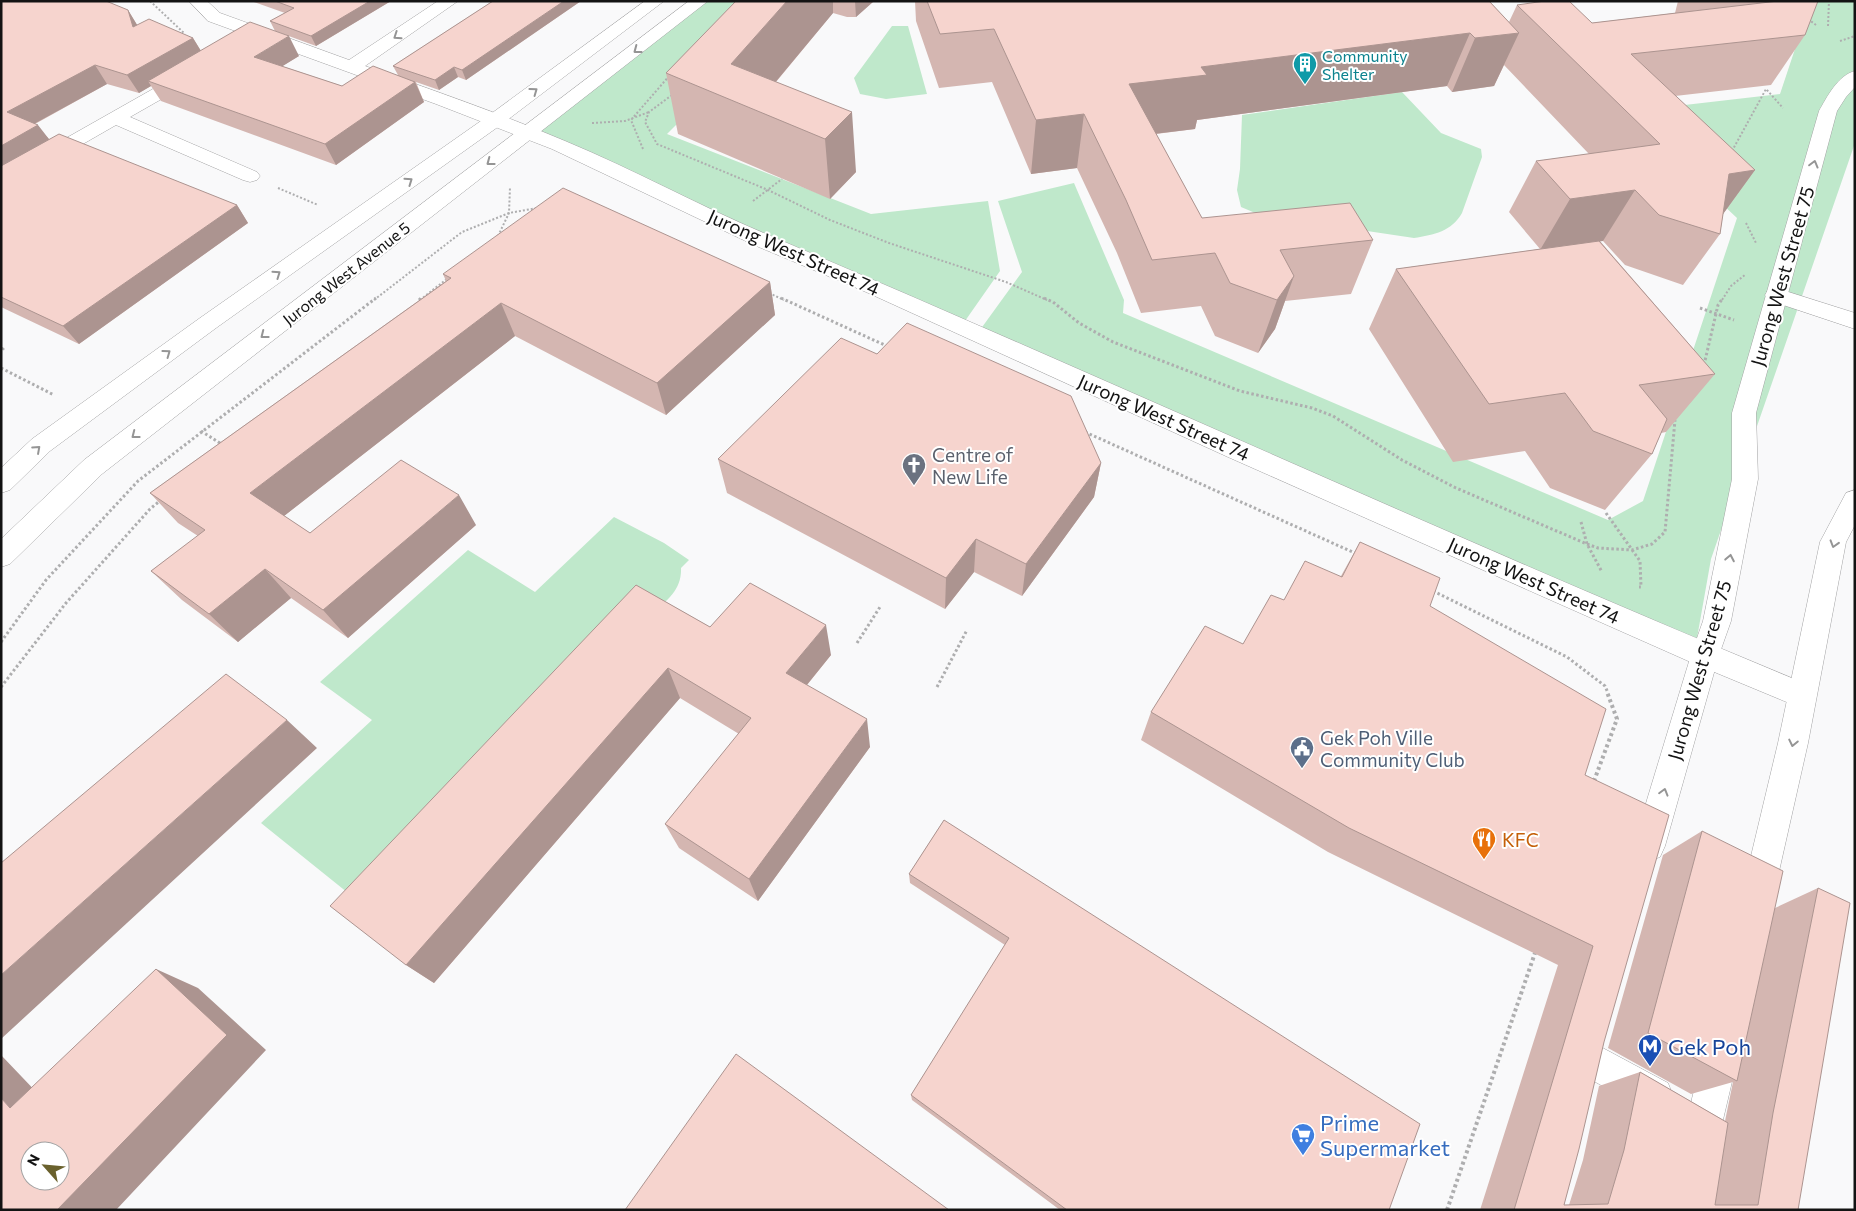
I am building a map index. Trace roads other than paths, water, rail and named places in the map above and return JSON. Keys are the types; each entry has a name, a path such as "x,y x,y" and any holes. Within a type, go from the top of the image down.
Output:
{"street":[{"name":"Jurong West Street 74","path":"197,1 214,17 529,132 762,240 874,287 1170,421 1705,655 1802,695"},
{"path":"351,67 450,1"},
{"name":"Jurong West Avenue 5","path":"1,483 41,445 208,323 495,120 656,1"},
{"name":"Jurong West Avenue 5","path":"1,556 93,467 700,1"},
{"path":"238,47 259,33"},
{"path":"1,183 206,65"},
{"name":"Jurong West Street 75","path":"1640,876 1705,655 1717,621 1745,479 1744,413 1828,111 1838,94 1855,76"},
{"path":"116,118 250,176"},
{"path":"1776,295 1855,321"},
{"path":"1751,924 1793,743 1833,542 1855,500"},
{"path":"1688,1210 1704,1124 1728,1019"},
{"path":"1578,1094 1590,1043 1704,1124"}],"place":[{"name":"Community Shelter","path":"1305,85"},
{"name":"Centre of New Life","path":"914,486"},
{"name":"Gek Poh Ville Community Club","path":"1302,769"},
{"name":"KFC","path":"1484,860"},
{"name":"Gek Poh","path":"1650,1067"},
{"name":"Prime Supermarket","path":"1303,1156"}]}
